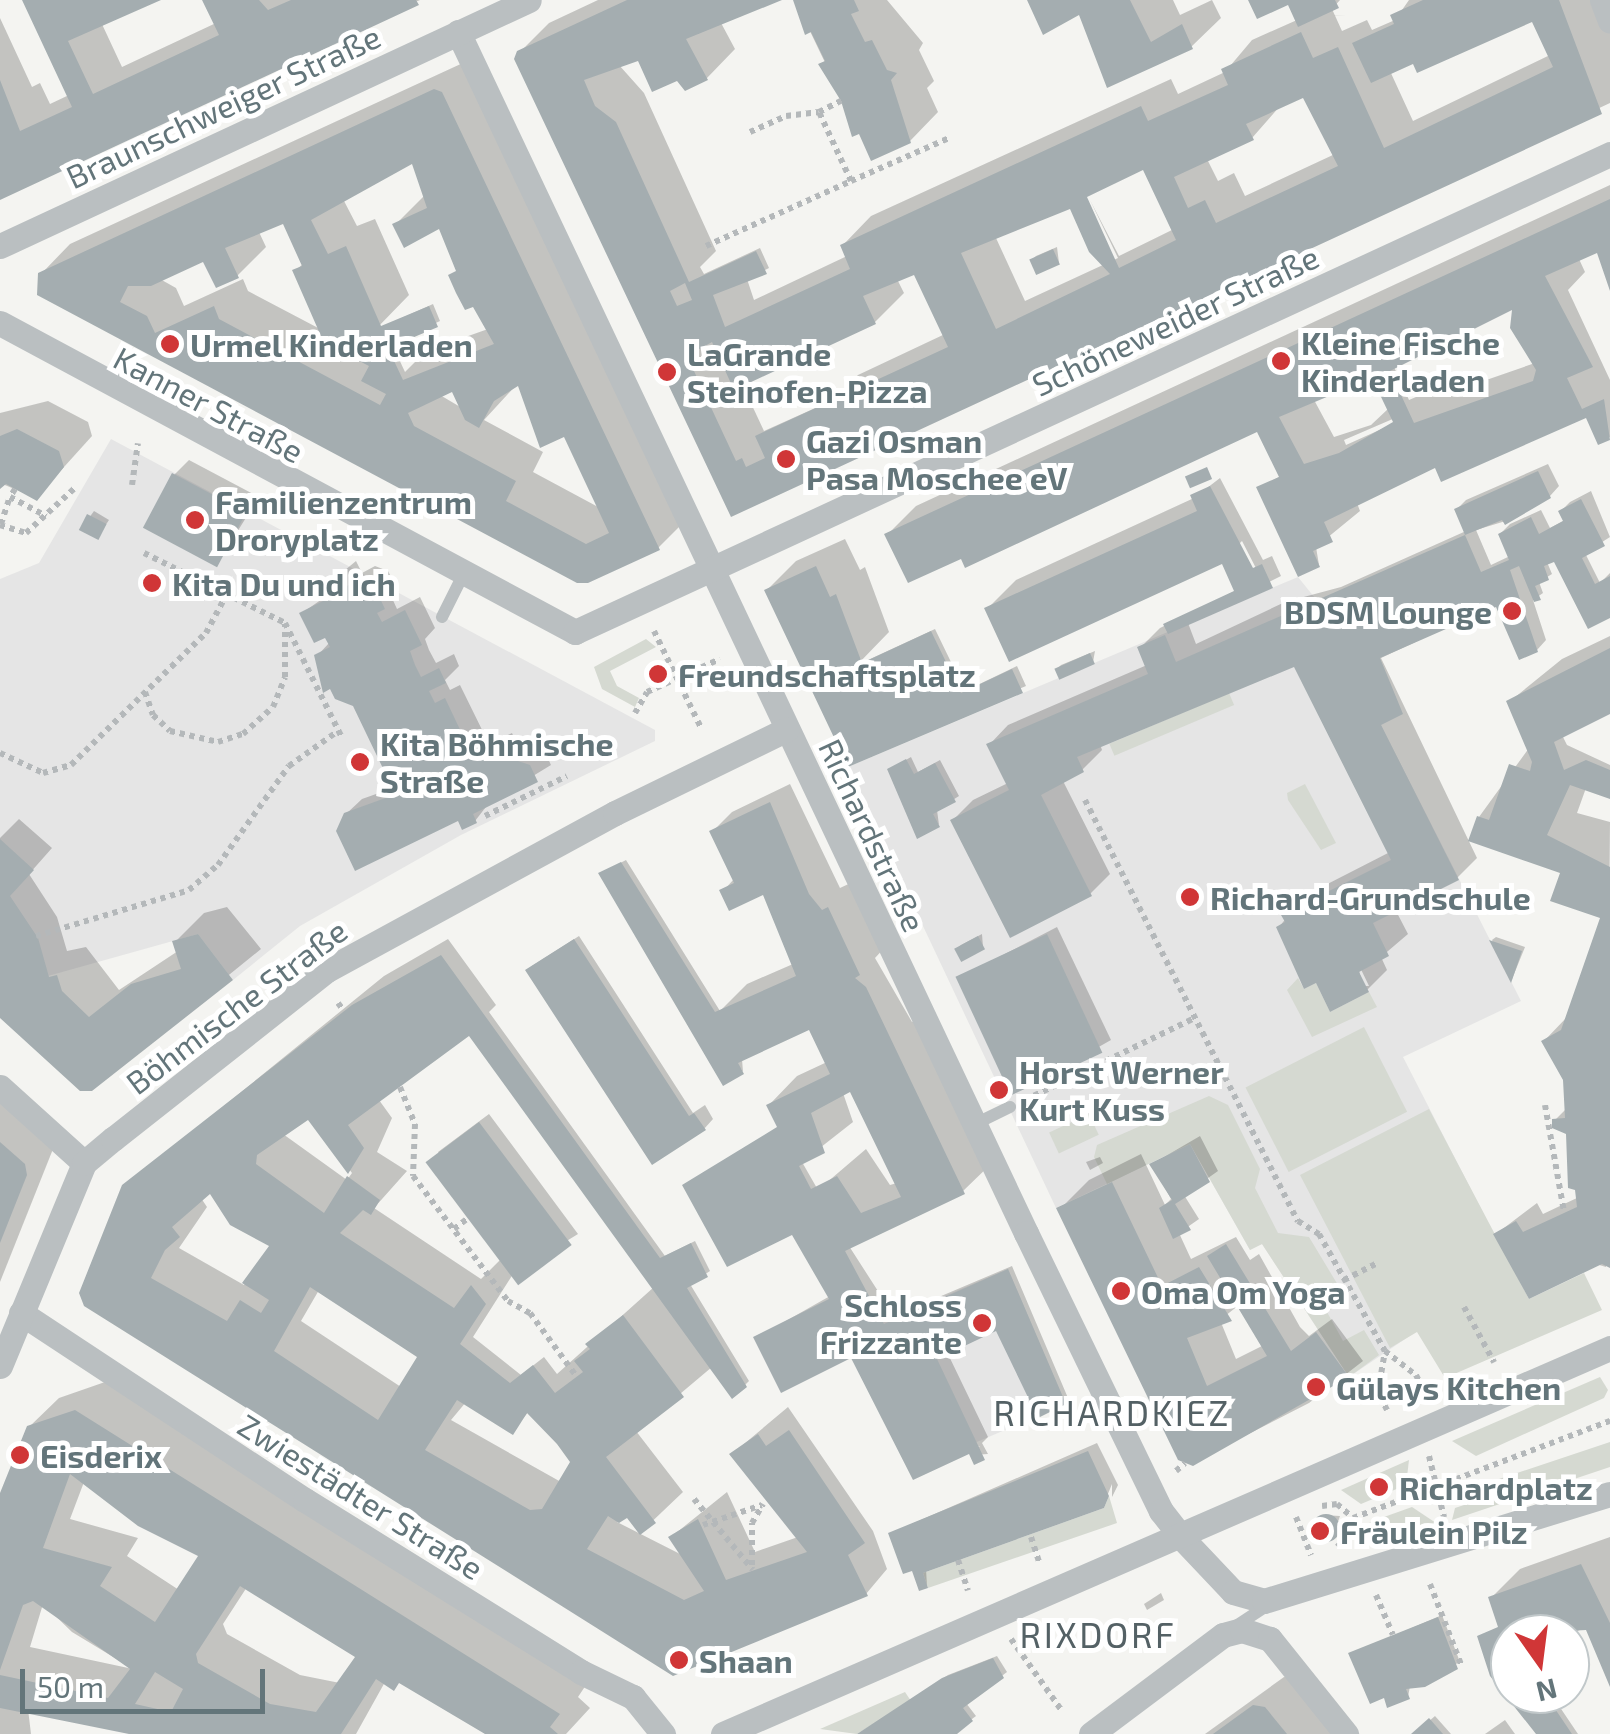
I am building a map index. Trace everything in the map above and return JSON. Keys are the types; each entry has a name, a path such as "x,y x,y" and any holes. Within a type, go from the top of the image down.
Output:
{"street":[{"name":"Braunschweiger Straße","path":"0,246 529,0"},
{"path":"1602,0 1610,21"},
{"name":"Richardstraße","path":"458,32 1149,1489 1182,1538 1233,1592"},
{"name":"Schöneweider Straße","path":"712,571 1610,154"},
{"name":"Kanner Straße","path":"0,323 462,576 575,632 712,571"},
{"name":"Böhmische Straße","path":"0,1366 84,1163 327,970 615,813 787,728"},
{"path":"0,1087 84,1163"},
{"name":"Zwiestädter Straße","path":"21,1313 110,1378 581,1672 633,1697 662,1734"},
{"path":"723,1734 1182,1538 1610,1348"},
{"path":"1233,1592 1279,1599 1316,1582 1610,1494"},
{"path":"1092,1734 1223,1634 1242,1630 1270,1639"},
{"name":"Richardstraße","path":"1270,1639 1346,1734"}],"lane":[{"path":"442,617 462,576"},
{"path":"974,1124 1010,1107"},
{"name":"Richardstraße","path":"1233,1592 1255,1613 1270,1639"},
{"path":"1223,1634 1279,1599"}],"path":[{"path":"750,132 786,116 819,112 841,101"},
{"path":"819,112 851,181"},
{"path":"706,246 951,137"},
{"path":"132,485 129,469 138,444"},
{"path":"46,516 13,493 1,525 26,533 46,516 77,486"},
{"path":"36,936 189,890 218,866 289,766 340,734 286,623 229,590 144,553"},
{"path":"0,752 43,773 71,765 206,633 229,590"},
{"path":"145,692 153,714 170,731 218,742 243,734 272,707 285,677 286,623"},
{"path":"654,631 701,728"},
{"path":"635,713 647,692 720,659"},
{"path":"484,816 566,776"},
{"path":"1084,800 1298,1221 1318,1234 1384,1351 1416,1375 1424,1393"},
{"path":"338,1003 344,1011"},
{"path":"1010,1107 1195,1018"},
{"path":"400,1087 415,1124 413,1176 508,1301 530,1312 578,1377"},
{"path":"1545,1106 1564,1212"},
{"path":"454,1229 468,1218"},
{"path":"1344,1280 1377,1263"},
{"path":"1464,1307 1494,1362"},
{"path":"1384,1351 1378,1392 1387,1410"},
{"path":"1353,1518 1610,1421"},
{"path":"1425,1442 1445,1522"},
{"path":"1176,1471 1185,1463"},
{"path":"694,1499 712,1520 728,1536 752,1570 752,1523 763,1504 712,1520 702,1524"},
{"path":"1280,1524 1336,1504 1353,1518"},
{"path":"1296,1517 1311,1555"},
{"path":"1298,1559 1347,1538 1353,1518"},
{"path":"1031,1537 1040,1564"},
{"path":"958,1560 968,1590"},
{"path":"1430,1584 1462,1667"},
{"path":"1376,1595 1392,1636"},
{"path":"1009,1636 1062,1711"}],"shaded area":[{"name":"Kita Böhmische Straße","path":"111,439 655,730 655,741 461,835 300,926 233,980 198,934 30,981 0,963 0,579 39,563"},
{"name":"Richard-Grundschule","path":"1298,577 1319,603 1521,1001 1403,1057 1517,1279 1417,1331 1349,1377 1262,1244 1250,1250 1190,1144 1056,1208 848,767"},
{"path":"646,639 656,647 610,671 617,686 639,698 635,707 602,689 594,667"},
{"path":"1229,693 1234,705 1114,756 1109,744"},
{"path":"1305,784 1336,843 1321,850 1288,800 1287,793"},
{"path":"1298,978 1304,989 1316,983 1330,1012 1369,992 1377,1007 1312,1037 1287,990"},
{"path":"1364,1027 1407,1112 1289,1172 1245,1087"},
{"path":"1209,1096 1228,1105 1260,1169 1255,1188 1278,1233 1309,1237 1347,1300 1327,1312 1343,1341 1364,1330 1379,1355 1349,1377 1262,1244 1250,1250 1190,1144 1107,1184 1094,1157 1097,1145"},
{"path":"1429,1109 1529,1299 1584,1273 1602,1310 1445,1378 1417,1332 1390,1348 1300,1175"},
{"path":"1089,1114 1099,1135 1059,1153 1049,1133"},
{"path":"1008,1269 1065,1404 940,1457 883,1322"},
{"path":"1600,1377 1608,1390 1604,1398 1476,1456 1452,1441"},
{"path":"1610,1442 1610,1467 1452,1520 1455,1508 1482,1499 1487,1483"},
{"path":"1409,1460 1406,1485 1361,1504 1341,1490"},
{"path":"1109,1496 1117,1523 928,1588 923,1573 1104,1508"},
{"path":"1412,1507 1436,1523 1363,1546 1370,1522"},
{"path":"905,1692 911,1701 857,1734 820,1729"}],"building":[{"path":"22,0 161,0 68,41 93,94 219,35 202,0 259,0 268,10 291,0 416,0 419,5 0,200 0,80 20,131 72,107"},
{"path":"627,0 782,0 686,39 708,80 685,91 677,81 652,92 638,61 584,80 595,106 616,122 689,282 756,251 767,274 713,295 725,327 850,269 840,245 1141,106 1148,121 1228,85 1221,69 1301,32 1313,58 1338,47 1384,148 1553,67 1532,22 1417,73 1413,64 1371,83 1352,43 1394,24 1390,15 1423,0 1559,0 1602,114 731,517 514,59 517,51","holes":["1303,98 1338,166 1216,223 1205,200 1188,208 1174,177 1254,140 1246,124","1143,170 1176,240 1119,268 1087,197","1070,209 1089,252 1110,274 996,329 961,253","914,275 948,347 755,436 765,458 746,467 742,458 736,461 687,356 712,342 734,390 876,324 863,296","685,283 692,300 677,306 670,291"]},
{"path":"793,0 854,0 859,11 851,14 865,42 872,40 887,70 897,73 891,80 911,143 871,161 859,134 852,137 841,101 818,64 825,61 811,32 805,35"},
{"path":"1027,0 1130,0 1151,42 1182,24 1193,49 1107,88 1079,15 1043,35"},
{"path":"1248,0 1335,0 1339,8 1298,27 1288,5 1257,19"},
{"path":"434,89 442,92 660,550 588,583 577,583 37,295 38,273","holes":["412,164 427,208 392,224 404,248 439,229 456,271 448,275 456,293 465,310 473,307 494,344 403,380 388,348 438,327 429,306 381,326 346,246 328,254 311,220","283,224 302,266 292,270 324,343 369,366 361,381 386,394 380,405 219,319 214,306 155,333 147,316 120,302 128,286 151,286 203,262 216,288 239,278 225,248","518,386 540,448 564,437 609,533 586,544 506,501 516,481 414,426 408,413 452,392 465,420 479,428 494,401"]},
{"path":"1610,199 1610,291 1597,253 1545,276 1593,367 1567,378 1582,409 1604,399 1610,440 1598,445 1586,418 1441,482 1435,468 1324,522 1333,542 1313,551 1320,567 1298,577 1256,487 1279,477 1257,432 965,568 961,559 908,583 884,534","holes":["1512,310 1510,328 1536,370 1533,381 1414,423 1390,371","1372,378 1393,422 1339,453 1304,464 1279,417"]},
{"path":"1053,249 1060,265 1036,275 1029,260"},
{"path":"17,429 59,451 64,467 37,501 6,484 0,489 0,436"},
{"path":"1207,467 1212,479 1190,488 1185,476"},
{"path":"1538,471 1551,498 1505,525 1502,520 1465,535 1454,509"},
{"name":"Familienzentrum Droryplatz","path":"172,473 246,512 217,567 143,528"},
{"path":"1210,486 1253,568 1262,564 1273,588 1168,634 1163,624 1234,591 1222,564 1009,662 984,608 1197,511 1190,495"},
{"path":"1581,499 1605,546 1582,558 1595,584 1610,576 1610,618 1588,629 1554,562 1544,566 1549,580 1535,586 1541,600 1534,602 1519,566 1510,570 1538,652 1519,660 1496,607 1380,658 1403,714 1381,725 1459,880 1373,923 1389,956 1359,972 1369,992 1330,1012 1316,983 1304,989 1276,927 1285,922 1281,915 1391,860 1294,667 1077,757 1084,772 1041,795 1092,896 1010,938 950,820 1009,790 986,744 1148,674 1137,647 1165,635 1176,662 1465,535 1481,572 1509,560 1498,534 1531,517 1539,534 1563,521 1558,511"},
{"path":"87,514 107,524 98,540 79,530"},
{"path":"816,566 830,597 836,594 862,663 931,631 961,693 1012,669 1023,693 848,767 764,590"},
{"path":"341,574 347,586 359,580 374,586 385,609 377,613 382,622 405,610 422,645 410,651 415,665 421,677 439,668 446,683 429,691 435,703 445,698 473,757 496,746 500,755 530,765 538,782 473,814 477,823 462,830 458,821 355,871 336,831 344,813 391,796 390,783 353,706 335,699 330,689 323,693 314,655 330,647 325,638 314,643 299,613 333,596 330,579"},
{"path":"1610,648 1610,714 1554,742 1564,770 1586,760 1610,770 1610,799 1570,785 1547,835 1610,867 1610,1268 1602,1264 1529,1299 1493,1234 1516,1221 1523,1232 1577,1207 1575,1190 1568,1188 1566,1134 1552,1128 1552,1119 1565,1118 1563,1080 1541,1041 1561,1030 1600,918 1550,901 1560,873 1468,841 1477,816 1489,820 1509,764 1530,771 1532,762 1506,701"},
{"path":"1090,653 1095,664 1059,680 1054,669"},
{"path":"906,759 914,774 935,763 956,802 933,814 940,827 917,839 887,769"},
{"path":"770,802 809,894 822,910 828,907 860,975 855,978 866,987 965,1194 845,1251 884,1324 1008,1269 1066,1404 1038,1418 996,1331 937,1359 985,1460 974,1465 969,1454 913,1480 851,1358 781,1393 753,1337 829,1299 792,1235 727,1267 682,1185 777,1127 766,1105 830,1074 809,1030 738,1063 744,1074 723,1086 598,873 621,862 715,1012 796,976 763,895 729,911 719,890 734,883 709,831","holes":["850,1092 901,1197 861,1213 837,1176 811,1189 799,1166 825,1153 811,1113"]},
{"path":"0,839 34,870 10,896 38,938 49,977 57,975 62,991 89,1017 131,984 181,969 172,941 198,934 233,980 92,1091 80,1091 0,1018"},
{"path":"1047,934 1102,1053 1011,1095 955,977"},
{"path":"978,936 985,949 961,962 954,949"},
{"path":"574,939 689,1116 694,1113 706,1130 652,1165 525,970"},
{"path":"1489,940 1522,951 1511,983"},
{"path":"441,955 660,1258 691,1243 708,1277 687,1288 747,1387 732,1399 469,1036 348,1125 364,1148 348,1174 308,1120 257,1155 256,1164 324,1213 347,1176 380,1200 371,1215 363,1210 340,1233 454,1308 471,1285 486,1304 460,1344 510,1383 533,1365 555,1393 583,1372 574,1361 590,1349 585,1344 623,1315 684,1397 606,1457 656,1523 640,1535 627,1518 619,1523 608,1516 587,1549 684,1600 704,1591 668,1537 698,1519 726,1580 807,1552 729,1454 758,1434 766,1446 789,1430 865,1543 848,1555 868,1596 673,1676 84,1306 79,1293 122,1185 352,1005","holes":["210,1194 230,1225 269,1246 242,1283 269,1300 261,1313 240,1300 227,1321 151,1278 165,1250 180,1237 172,1227","310,1287 417,1357 378,1420 274,1351","457,1400 513,1435 527,1413 570,1462 542,1509 530,1510 425,1450"]},
{"path":"479,1122 572,1245 518,1285 425,1162"},
{"path":"0,1142 25,1164 27,1175 0,1243"},
{"path":"1190,1144 1210,1182 1175,1204 1191,1230 1173,1239 1159,1208 1172,1200 1149,1164"},
{"path":"1112,1182 1162,1286 1199,1267 1232,1321 1187,1338 1207,1386 1267,1356 1207,1256 1226,1244 1291,1351 1316,1332 1349,1377 1193,1466 1178,1460 1056,1208"},
{"path":"75,1410 560,1714 550,1727 558,1734 485,1734 399,1683 394,1691 376,1679 341,1734 129,1734 0,1708 0,1675 108,1698 130,1669 33,1601 23,1605 0,1670 0,1493 27,1426","holes":["70,1474 138,1526 198,1556 155,1622 100,1586 112,1567 43,1548","240,1586 355,1657 316,1712 270,1704 198,1663 196,1654","155,1672 183,1689 171,1712 135,1704"]},
{"path":"1088,1451 1109,1496 1104,1508 923,1573 928,1588 919,1591 912,1571 903,1574 888,1533"},
{"path":"1326,1514 1336,1518 1340,1528 1336,1538 1326,1542 1316,1538 1312,1528 1316,1518"},
{"path":"1581,1564 1610,1623 1610,1687 1590,1640 1590,1614 1494,1614 1488,1597"},
{"path":"1438,1617 1458,1669 1425,1687 1406,1689 1410,1699 1387,1708 1384,1698 1370,1704 1348,1653"},
{"path":"1490,1630 1490,1676 1477,1636"},
{"path":"993,1658 1004,1678 963,1708 973,1721 957,1734 857,1734 942,1678"},
{"path":"1253,1705 1265,1707 1287,1734 1213,1734"},
{"path":"1520,1714 1558,1714 1572,1734 1536,1734"},
{"path":"1429,1718 1443,1734 1411,1734"}],"place":[{"name":"Urmel Kinderladen","path":"170,344"},
{"name":"Kleine Fische Kinderladen","path":"1281,361"},
{"name":"LaGrande Steinofen-Pizza","path":"667,372"},
{"name":"Gazi Osman Pasa Moschee eV","path":"786,459"},
{"name":"Familienzentrum Droryplatz","path":"195,520"},
{"name":"Kita Du und ich","path":"152,583"},
{"name":"BDSM Lounge","path":"1512,611"},
{"name":"Freundschaftsplatz","path":"658,674"},
{"name":"Kita Böhmische Straße","path":"360,762"},
{"name":"Richard-Grundschule","path":"1190,897"},
{"name":"Horst Werner Kurt Kuss","path":"999,1090"},
{"name":"Oma Om Yoga","path":"1121,1291"},
{"name":"Schloss Frizzante","path":"982,1323"},
{"name":"Gülays Kitchen","path":"1316,1387"},
{"name":"Eisderix","path":"20,1455"},
{"name":"Richardplatz","path":"1379,1487"},
{"name":"Fräulein Pilz","path":"1320,1531"},
{"name":"Shaan","path":"679,1660"}],"district":[{"name":"RICHARDKIEZ","path":"1112,1412"},
{"name":"RIXDORF","path":"1098,1634"}]}
